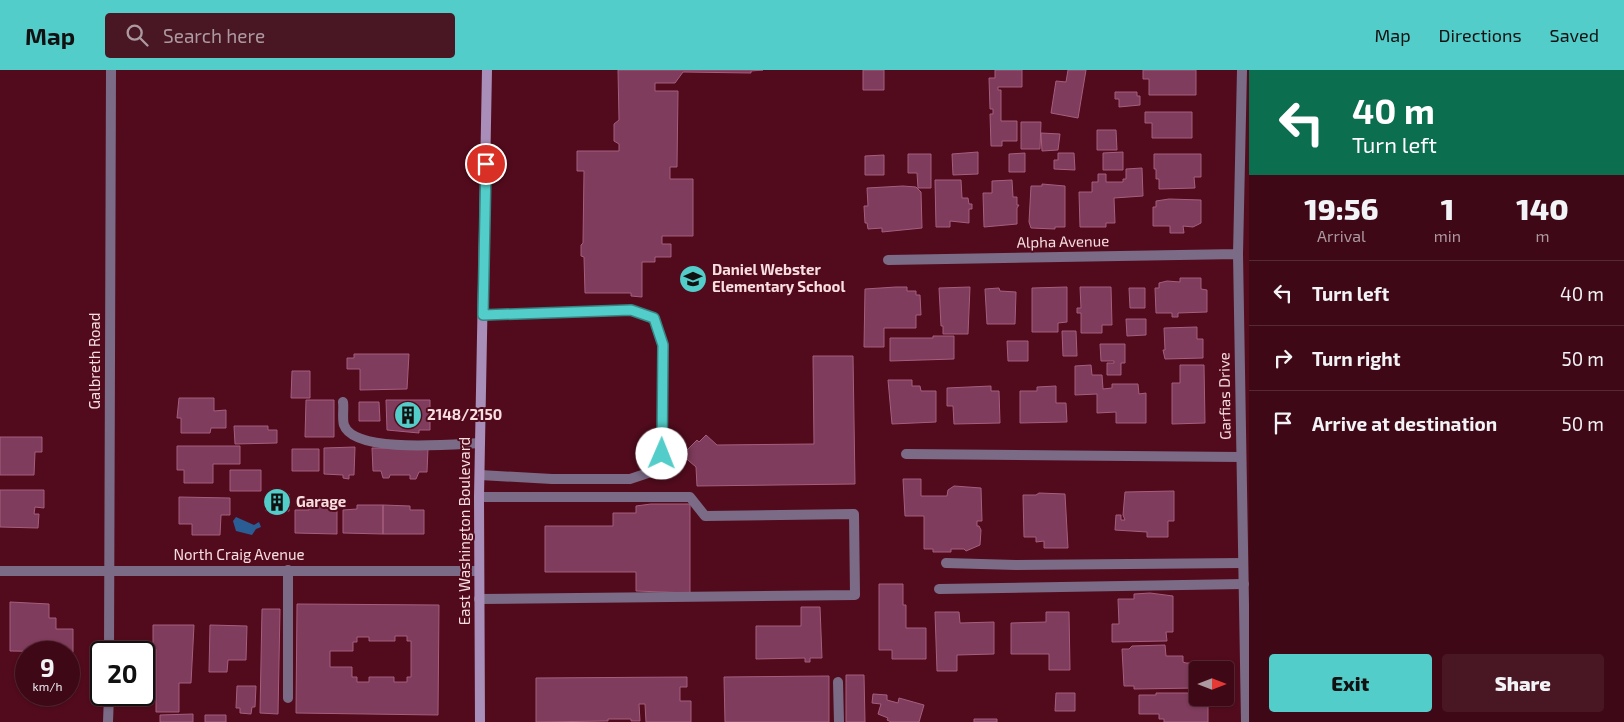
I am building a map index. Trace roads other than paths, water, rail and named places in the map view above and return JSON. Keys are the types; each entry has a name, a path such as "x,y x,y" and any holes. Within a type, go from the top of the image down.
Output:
{"main road":[{"name":"East Washington Boulevard","path":"480,722 479,497 487,70"}],"street":[{"name":"Galbreth Road","path":"109,641 112,70"},
{"name":"Garfias Drive","path":"1242,70 1238,254 1246,722"},
{"name":"Alpha Avenue","path":"888,260 1238,254"},
{"path":"480,475 552,480 630,480 651,472 662,454 663,345 654,318 631,310 483,315"},
{"path":"343,402 344,425 355,438 391,445 480,443"},
{"path":"906,454 1241,457"},
{"path":"479,497 690,497 705,516 854,514 855,595 479,599"},
{"path":"946,563 1026,565 1244,562"},
{"path":"288,570 288,698"},
{"name":"North Craig Avenue","path":"0,571 479,571"},
{"path":"939,589 1244,584"},
{"path":"838,682 839,722"},
{"path":"108,722 109,706"}],"water":[{"path":"236,517 254,525 259,522 261,527 256,529 252,535 236,531 233,521"}],"place":[{"name":"Daniel Webster Elementary School","path":"693,279"},
{"name":"2148/2150","path":"408,415"},
{"name":"Garage","path":"277,502"}]}
